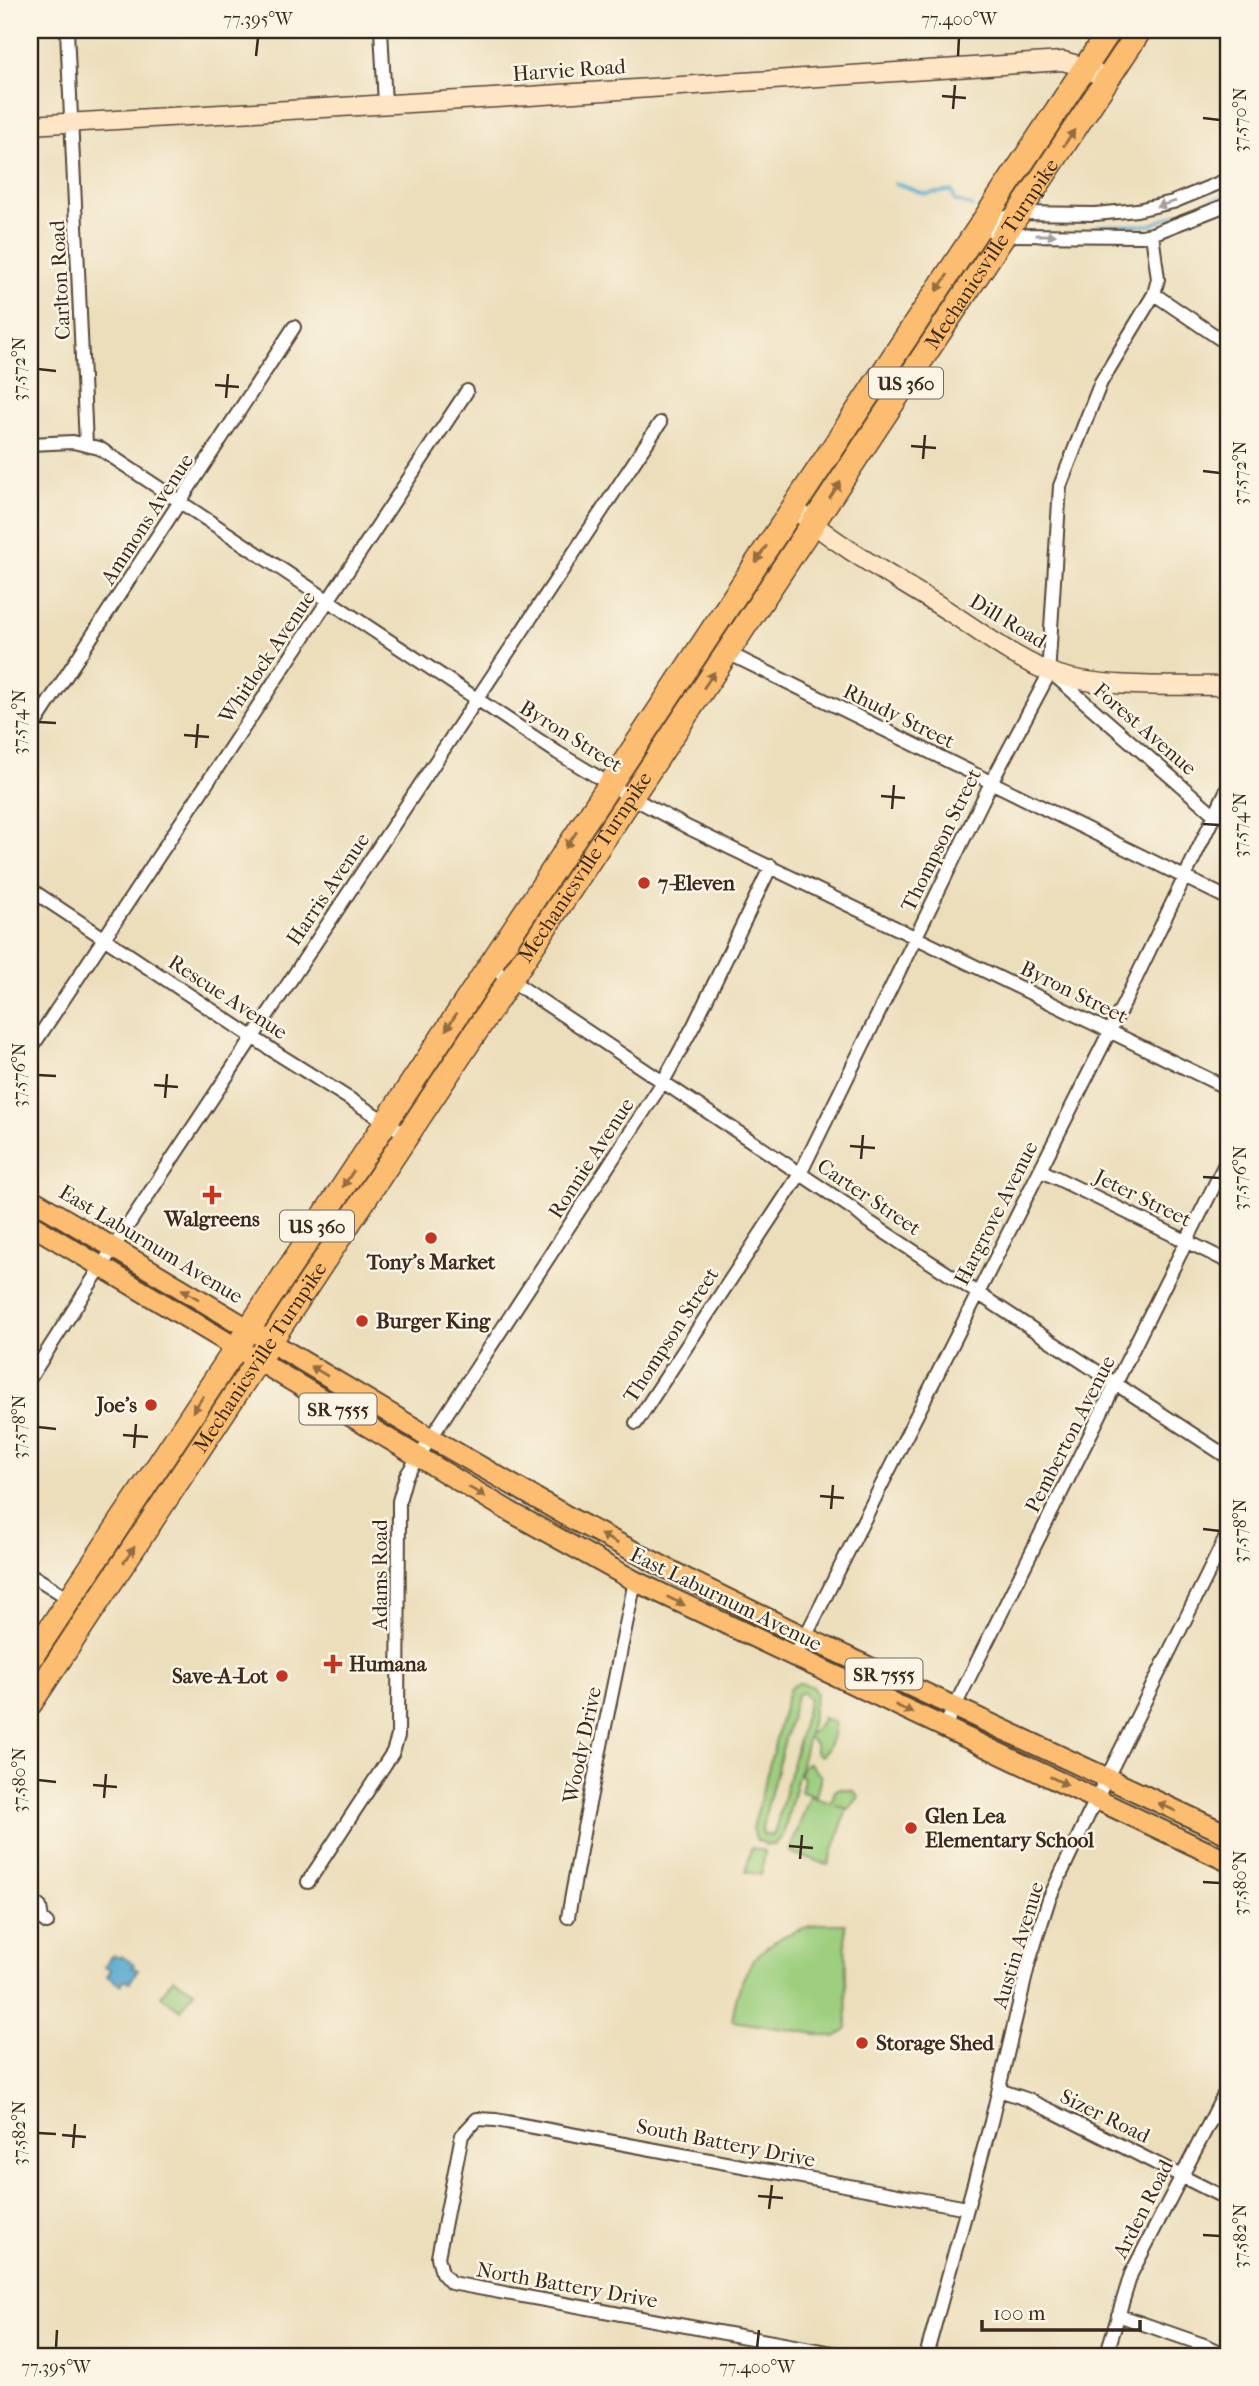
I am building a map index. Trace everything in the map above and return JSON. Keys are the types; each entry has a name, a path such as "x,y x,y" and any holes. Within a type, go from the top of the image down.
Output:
{"highway":[{"name":"Mechanicsville Turnpike","path":"30,1659 1110,30"},
{"name":"Mechanicsville Turnpike","path":"30,1704 1140,30"}],"main road":[{"name":"East Laburnum Avenue","path":"30,1198 113,1248 242,1338 257,1361 560,1541 635,1581 1229,1861"},
{"name":"East Laburnum Avenue","path":"30,1224 182,1314 242,1338 270,1342 572,1519 685,1578 1229,1835"}],"street":[{"name":"Carlton Road","path":"67,30 86,444"},
{"path":"381,30 385,104"},
{"name":"Harvie Road","path":"30,125 1063,61 1085,67 1107,80"},
{"path":"979,226 1019,213 1095,214 1137,210 1172,202 1229,179"},
{"path":"979,226 1004,235 1142,236 1229,204"},
{"name":"Thompson Street","path":"636,1423 800,1174 915,936 1049,671 1060,486 1101,382 1154,294 1158,279 1152,234"},
{"path":"1154,294 1229,345"},
{"name":"Ammons Avenue","path":"30,731 294,327"},
{"name":"Whitlock Avenue","path":"30,1050 467,391"},
{"name":"Harris Avenue","path":"30,1378 101,1266 660,423"},
{"name":"Byron Street","path":"30,444 73,442 99,448 477,699 631,797 689,828 1229,1089"},
{"name":"Dill Road","path":"793,507 813,524 999,644 1049,671 1067,677 1112,682 1229,686"},
{"name":"Rhudy Street","path":"704,640 1229,899"},
{"name":"Forest Avenue","path":"1049,671 1216,816"},
{"name":"Hargrove Avenue","path":"794,1657 1040,1170 1229,785"},
{"name":"Ronnie Avenue","path":"418,1457 663,1082 694,1025 771,866"},
{"name":"Rescue Avenue","path":"30,889 407,1135"},
{"name":"Carter Street","path":"488,965 866,1220 1229,1458"},
{"name":"Pemberton Avenue","path":"944,1728 1229,1156"},
{"name":"Jeter Street","path":"1040,1170 1229,1262"},
{"name":"Adams Road","path":"308,1882 393,1752 398,1736 399,1501 406,1476 418,1457"},
{"name":"Austin Avenue","path":"926,2356 999,2090 1038,1928 1096,1799 1229,1531"},
{"path":"30,1574 91,1612"},
{"name":"Woody Drive","path":"568,1917 635,1581"},
{"path":"30,1900 40,1907 40,1921"},
{"name":"Arden Road","path":"1106,2356 1131,2274 1229,2085"},
{"name":"Sizer Road","path":"999,2090 1045,2108 1229,2200"},
{"name":"South Battery Drive","path":"477,2119 496,2120 967,2208"},
{"name":"North Battery Drive","path":"477,2119 462,2136 438,2257 442,2273 451,2283 849,2356"},
{"path":"1118,2315 1204,2345 1227,2356"}],"green space":[{"path":"799,1683 812,1686 816,1694 809,1734 823,1718 834,1722 834,1731 829,1746 821,1756 815,1752 815,1744 808,1736 783,1836 774,1845 767,1845 756,1839 753,1828 790,1688","holes":["803,1692 809,1700 775,1831 772,1836 763,1834 762,1827 796,1697"]},
{"path":"808,1763 821,1776 816,1796 801,1792 804,1778 800,1774 803,1766"},
{"path":"840,1788 854,1791 859,1797 849,1809 836,1805 847,1809 828,1865 789,1852 810,1796 831,1803 835,1791"},
{"path":"751,1848 765,1851 761,1875 746,1872"},
{"path":"818,1924 845,1924 847,2028 836,2037 732,2021 741,1984 757,1956 782,1937"},
{"path":"173,1978 194,1991 181,2010 161,1996"}],"water":[{"path":"114,1955 134,1964 132,1967 138,1970 130,1982 124,1979 120,1985 107,1976 111,1970 105,1967"}],"waterway":[{"path":"895,183 925,194 952,191 955,201 972,206"},
{"path":"1097,226 1150,225 1229,193"}],"place":[{"name":"7-Eleven","path":"644,883"},
{"name":"Walgreens","path":"212,1195"},
{"name":"Tony's Market","path":"431,1238"},
{"name":"Burger King","path":"362,1321"},
{"name":"Joe's","path":"151,1405"},
{"name":"Humana","path":"333,1664"},
{"name":"Save-A-Lot","path":"282,1676"},
{"name":"Glen Lea Elementary School","path":"911,1828"},
{"name":"Storage Shed","path":"862,2043"}]}
